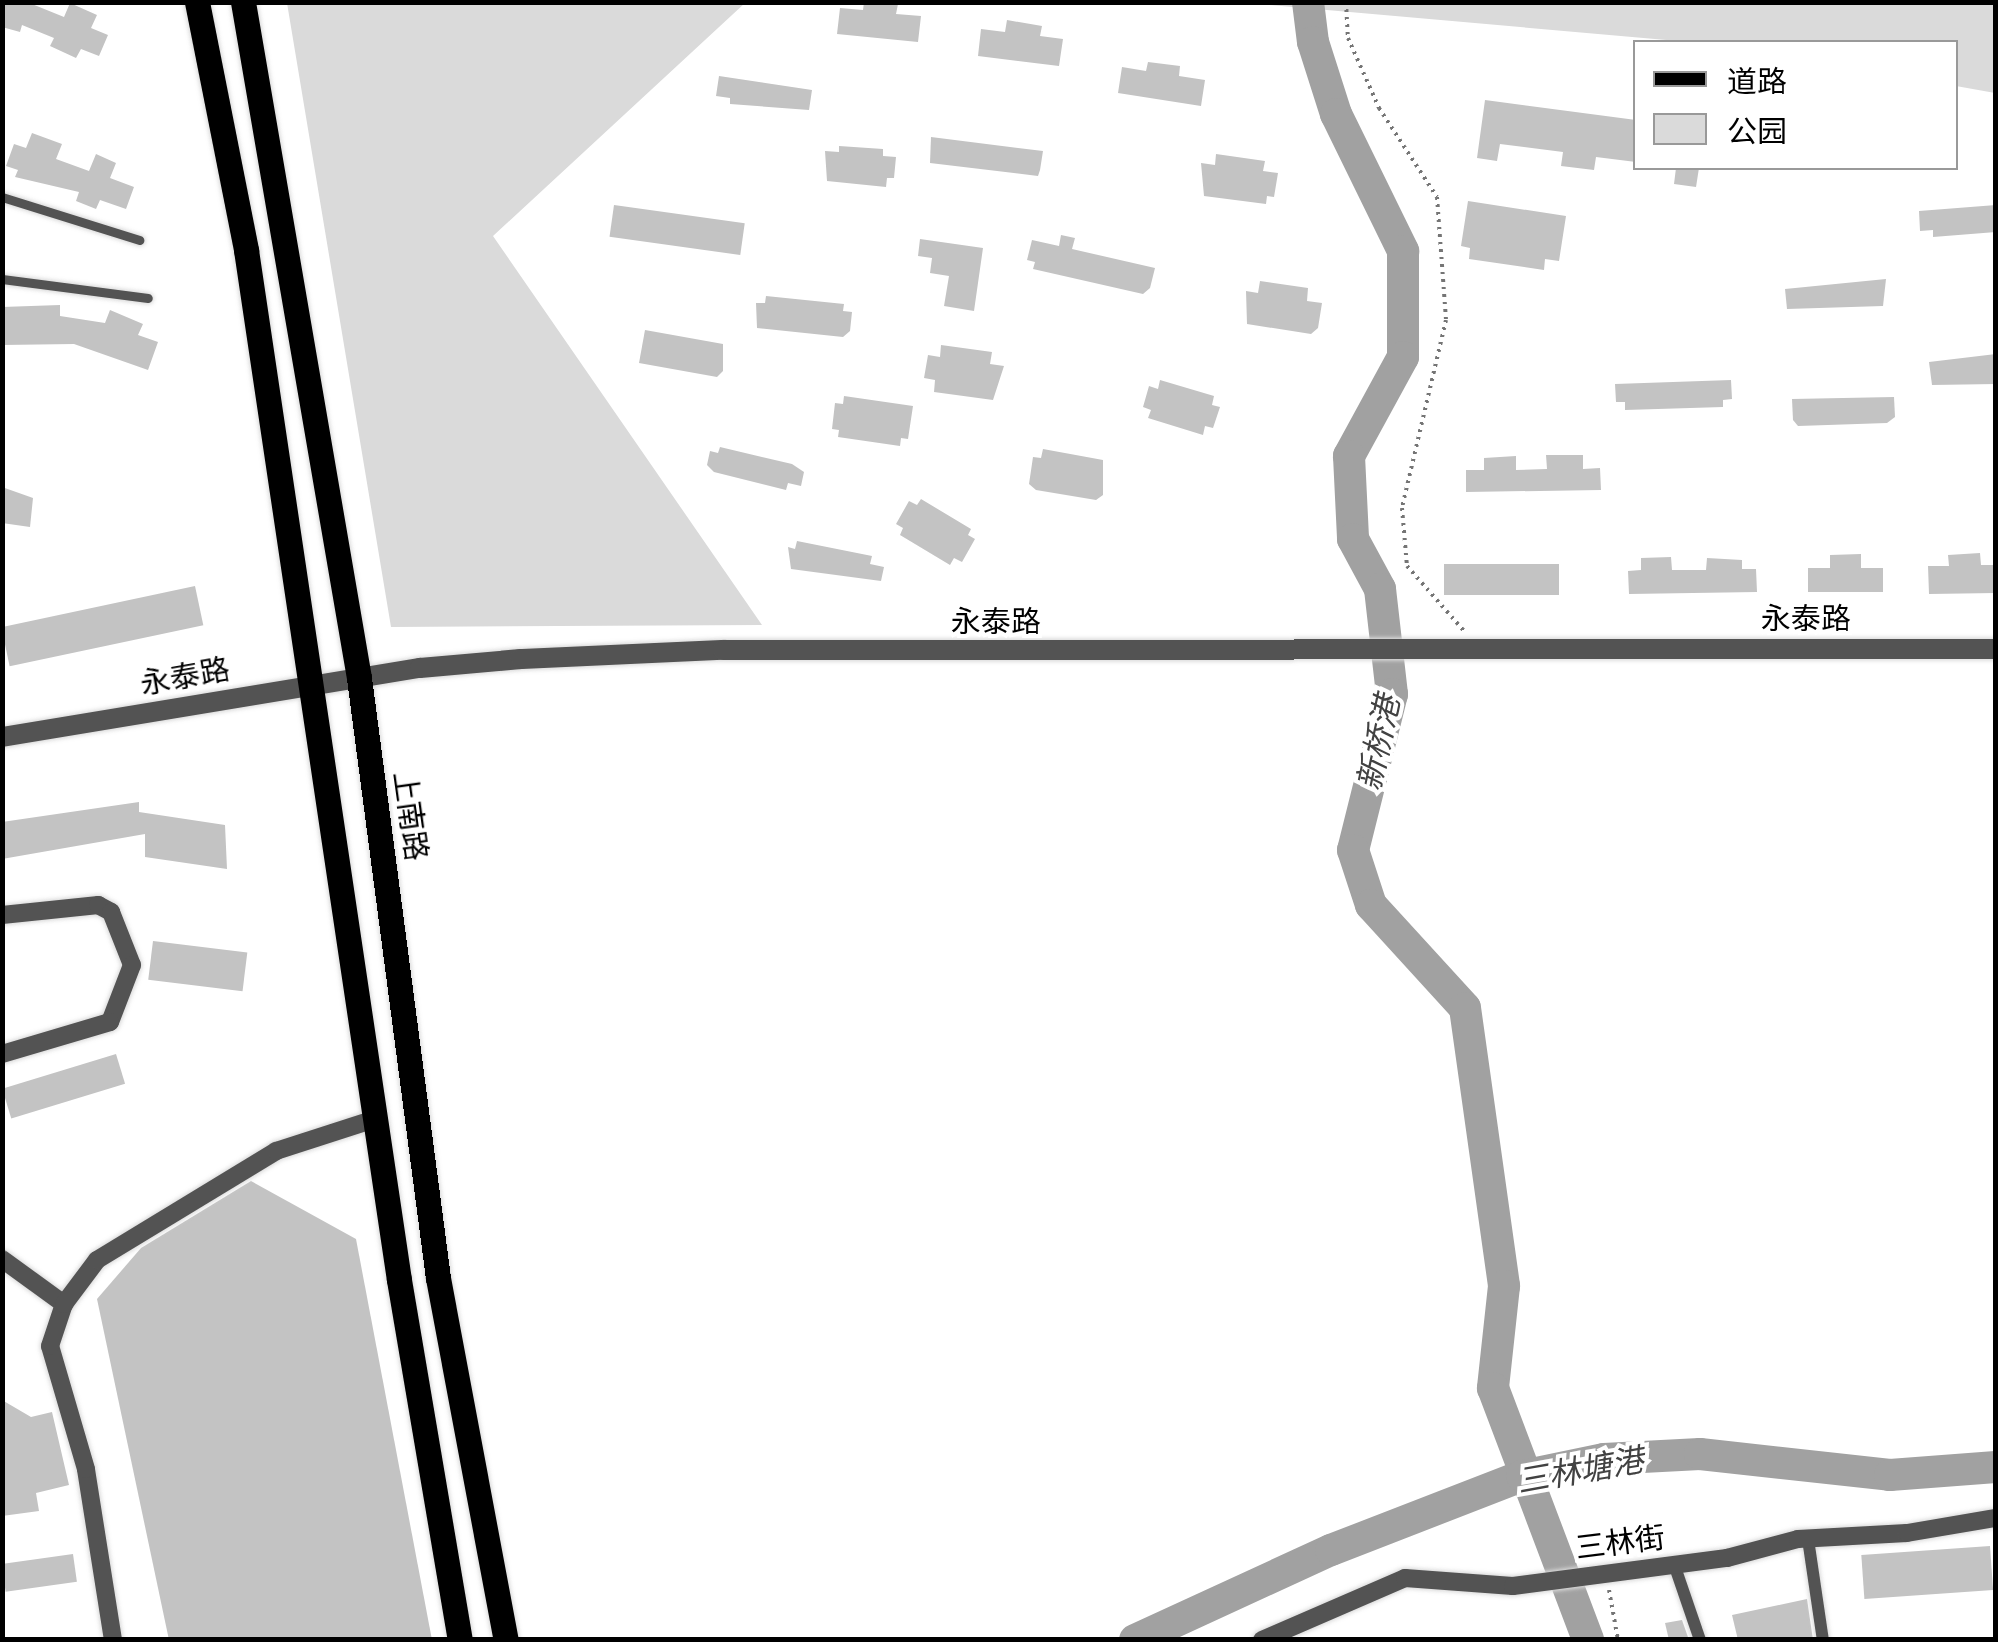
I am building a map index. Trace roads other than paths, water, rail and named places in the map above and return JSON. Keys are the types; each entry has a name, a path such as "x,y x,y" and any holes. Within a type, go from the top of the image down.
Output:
{"main road":[{"path":"196,2 246,250 375,1119 460,1640"},
{"name":"上南路","path":"243,2 360,678 438,1278 506,1640"}],"street":[{"name":"永泰路","path":"2,737 309,685 521,659 723,650 1470,652 1996,648"},
{"path":"2,915 98,905 111,912 132,966 110,1022 2,1054"},
{"path":"113,1640 86,1469 50,1346 64,1304 97,1260 276,1151 375,1119"},
{"path":"2,1259 64,1304"},
{"name":"三林街","path":"1262,1640 1388,1581 1513,1586 1674,1564 1808,1538 1907,1533 1996,1518"},
{"path":"1808,1538 1823,1640"},
{"path":"1674,1564 1700,1640"}],"lane":[{"path":"2,197 138,240"},
{"path":"2,279 148,298"}],"waterway":[{"name":"新桥港","path":"1308,2 1313,42 1336,114 1403,251 1403,357 1349,456 1353,539 1380,589 1392,694 1353,850 1371,905 1465,1008 1504,1286 1493,1388 1588,1640"},
{"name":"三林塘港","path":"1135,1640 1331,1550 1522,1476 1604,1459 1700,1454 1890,1475 1996,1467"}]}
